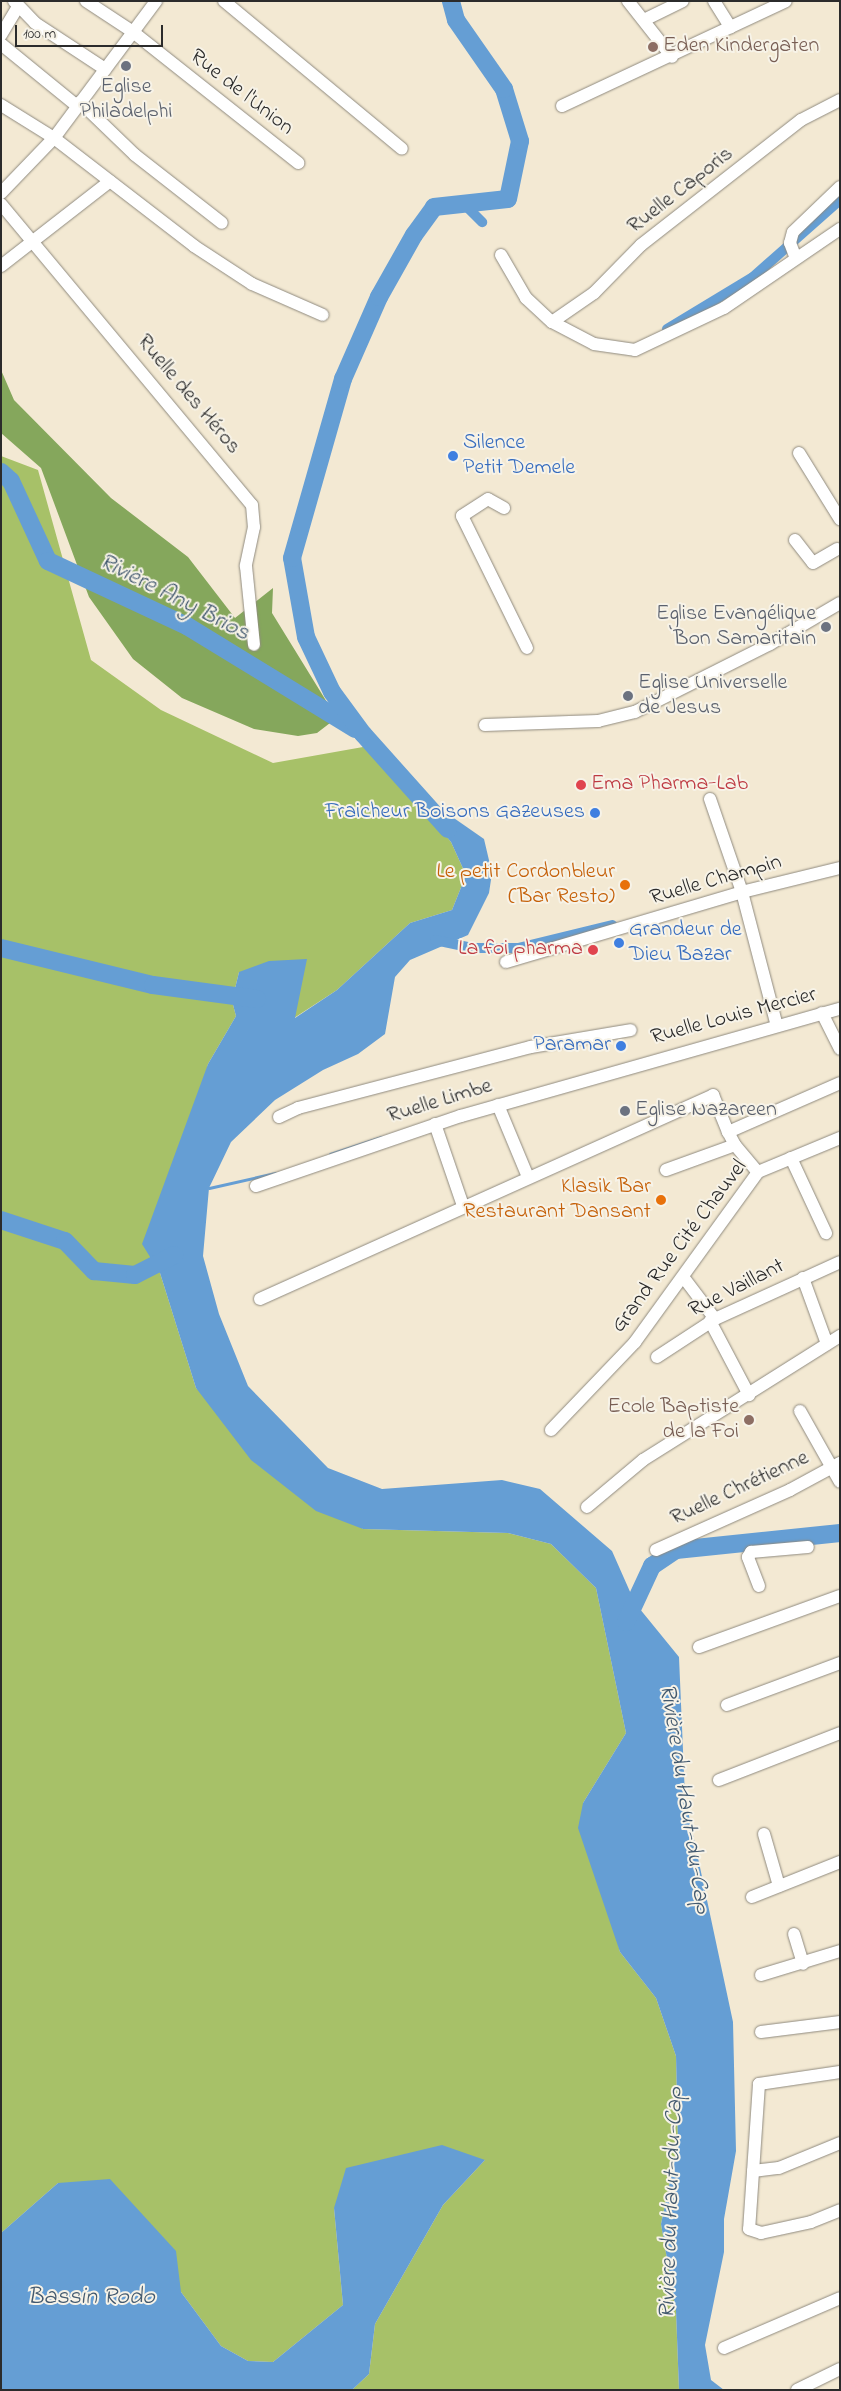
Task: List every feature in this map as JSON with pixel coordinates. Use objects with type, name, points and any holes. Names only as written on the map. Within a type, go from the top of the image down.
[{"type":"street","name":"Rue de l'Union","points":[[86,1],[133,32],[298,163]]},
{"type":"street","points":[[1,193],[54,138],[156,1]]},
{"type":"street","points":[[224,1],[402,149]]},
{"type":"street","points":[[628,1],[672,57]]},
{"type":"street","points":[[644,20],[683,1]]},
{"type":"street","points":[[714,1],[730,27]]},
{"type":"street","points":[[562,106],[672,57],[786,1]]},
{"type":"street","points":[[1,35],[15,5],[105,70]]},
{"type":"street","points":[[1,44],[79,104],[135,155],[222,223]]},
{"type":"street","name":"Ruelle Caporis","points":[[552,322],[594,293],[641,246],[801,120],[840,100]]},
{"type":"street","points":[[1,105],[54,138],[252,284],[323,315]]},
{"type":"street","points":[[1,266],[33,244],[110,181]]},
{"type":"street","points":[[795,256],[790,243],[793,232],[840,187]]},
{"type":"street","name":"Ruelle des Héros","points":[[1,204],[252,505],[254,527],[246,566],[254,645]]},
{"type":"street","points":[[501,255],[526,298],[552,322],[594,344],[634,350],[724,308],[795,256],[840,229]]},
{"type":"street","points":[[799,454],[840,519]]},
{"type":"street","points":[[504,508],[488,499],[462,516],[527,648]]},
{"type":"street","points":[[795,540],[813,563],[837,549]]},
{"type":"street","points":[[485,725],[598,721],[634,712],[770,644],[840,603]]},
{"type":"street","points":[[710,799],[742,892],[777,1026]]},
{"type":"street","name":"Ruelle Champin","points":[[506,962],[604,935],[742,892],[840,868]]},
{"type":"street","name":"Ruelle Louis Mercier","points":[[639,1064],[840,1009]]},
{"type":"street","points":[[822,1013],[840,1049]]},
{"type":"street","points":[[279,1118],[298,1108],[531,1046],[631,1030]]},
{"type":"street","name":"Ruelle Limbe","points":[[256,1186],[435,1124],[639,1064]]},
{"type":"street","points":[[728,1132],[840,1082]]},
{"type":"street","points":[[260,1300],[463,1206],[713,1095],[735,1145],[758,1172]]},
{"type":"street","points":[[498,1105],[528,1177]]},
{"type":"street","points":[[435,1124],[463,1206]]},
{"type":"street","name":"Grand Rue Cité Chauvel","points":[[550,1430],[635,1342],[684,1278],[758,1172],[840,1138]]},
{"type":"street","points":[[666,1170],[735,1145]]},
{"type":"street","points":[[791,1158],[826,1233]]},
{"type":"street","name":"Rue Vaillant","points":[[657,1357],[713,1320],[840,1262]]},
{"type":"street","points":[[684,1278],[713,1320],[749,1395]]},
{"type":"street","points":[[802,1278],[827,1344]]},
{"type":"street","points":[[587,1507],[644,1460],[840,1336]]},
{"type":"street","points":[[800,1412],[836,1465],[840,1482]]},
{"type":"street","name":"Ruelle Chrétienne","points":[[656,1550],[836,1465]]},
{"type":"street","points":[[759,1586],[749,1554],[808,1547]]},
{"type":"street","points":[[699,1647],[840,1596]]},
{"type":"street","points":[[727,1705],[840,1663]]},
{"type":"street","points":[[719,1780],[840,1732]]},
{"type":"street","points":[[764,1834],[779,1886]]},
{"type":"street","points":[[752,1897],[840,1862]]},
{"type":"street","points":[[794,1934],[803,1964]]},
{"type":"street","points":[[761,1975],[803,1964],[840,1951]]},
{"type":"street","points":[[761,2032],[840,2022]]},
{"type":"street","points":[[840,2072],[759,2084],[749,2230],[754,2233],[811,2222],[840,2210]]},
{"type":"street","points":[[753,2171],[780,2168],[840,2143]]},
{"type":"street","points":[[724,2348],[840,2298]]},
{"type":"street","points":[[797,2390],[840,2369]]},
{"type":"green space","points":[[1,370],[14,400],[111,498],[188,557],[235,618],[273,588],[272,613],[333,712],[330,723],[317,733],[298,736],[254,729],[182,698],[133,659],[89,597],[41,468],[1,433]]},
{"type":"green space","points":[[1,456],[38,470],[91,660],[161,710],[273,763],[363,747],[381,756],[451,842],[466,875],[452,910],[410,923],[337,990],[294,1018],[239,972],[232,1001],[236,1016],[208,1064],[160,1273],[196,1388],[363,1529],[508,1533],[551,1544],[596,1588],[626,1733],[583,1803],[620,1952],[656,1998],[676,2056],[678,2143],[661,2224],[676,2311],[679,2390],[352,2390],[369,2374],[375,2324],[443,2205],[485,2160],[334,2208],[343,2305],[273,2362],[248,2361],[221,2346],[181,2292],[58,2183],[1,2233]]},
{"type":"water","points":[[438,807],[484,839],[492,873],[489,893],[468,935],[410,960],[395,977],[385,1034],[358,1054],[323,1070],[275,1100],[231,1142],[209,1188],[203,1256],[219,1314],[248,1386],[328,1468],[382,1489],[502,1480],[540,1489],[612,1551],[635,1603],[679,1657],[685,1797],[733,2022],[736,2151],[724,2219],[724,2252],[705,2345],[711,2380],[724,2390],[679,2390],[676,2311],[661,2224],[678,2143],[676,2056],[656,1998],[620,1952],[578,1828],[583,1803],[626,1733],[596,1588],[551,1544],[508,1533],[363,1529],[316,1511],[251,1460],[196,1388],[160,1273],[142,1244],[208,1064],[236,1016],[232,1001],[239,972],[269,961],[307,959],[295,1018],[337,990],[410,923],[452,910],[466,875],[451,842],[429,816]]},
{"type":"water","name":"Bassin Rodo","points":[[442,2145],[485,2160],[443,2205],[375,2324],[369,2374],[352,2390],[1,2390],[1,2233],[58,2183],[110,2179],[176,2251],[181,2292],[221,2346],[248,2361],[273,2362],[343,2305],[334,2208],[346,2168]]},
{"type":"waterway","name":"Rivière du Haut-du-Cap","points":[[448,829],[363,734],[332,692],[306,637],[292,558],[343,379],[379,297],[414,235],[434,207],[508,199],[520,141],[504,89],[456,20],[451,1]]},
{"type":"waterway","points":[[667,329],[753,277],[840,200]]},
{"type":"waterway","points":[[466,206],[482,222]]},
{"type":"waterway","name":"Rivière Any Brios","points":[[1,472],[11,481],[48,561],[187,626],[355,729]]},
{"type":"waterway","points":[[435,940],[474,948],[518,948],[612,925]]},
{"type":"waterway","points":[[1,948],[153,985],[257,999]]},
{"type":"waterway","points":[[330,1154],[381,1137]]},
{"type":"waterway","points":[[209,1188],[275,1173]]},
{"type":"waterway","points":[[1,1220],[65,1241],[94,1271],[135,1275],[174,1255]]},
{"type":"waterway","points":[[626,1622],[652,1566],[676,1550],[840,1533]]},
{"type":"place","name":"Eden Kindergaten","points":[[653,47]]},
{"type":"place","name":"Eglise Philadelphi","points":[[126,66]]},
{"type":"place","name":"Silence Petit Demele","points":[[453,456]]},
{"type":"place","name":"Eglise Evangélique Bon Samaritain","points":[[826,627]]},
{"type":"place","name":"Eglise Universelle de Jesus","points":[[628,696]]},
{"type":"place","name":"Ema Pharma-Lab","points":[[581,785]]},
{"type":"place","name":"Fraicheur Boisons Gazeuses","points":[[595,813]]},
{"type":"place","name":"Le petit Cordonbleur (Bar Resto)","points":[[625,885]]},
{"type":"place","name":"Grandeur de Dieu Bazar","points":[[619,943]]},
{"type":"place","name":"La foi pharma","points":[[593,950]]},
{"type":"place","name":"Paramar","points":[[621,1046]]},
{"type":"place","name":"Eglise Nazareen","points":[[625,1111]]},
{"type":"place","name":"Klasik Bar Restaurant Dansant","points":[[661,1200]]},
{"type":"place","name":"Ecole Baptiste de la Foi","points":[[749,1420]]}]
